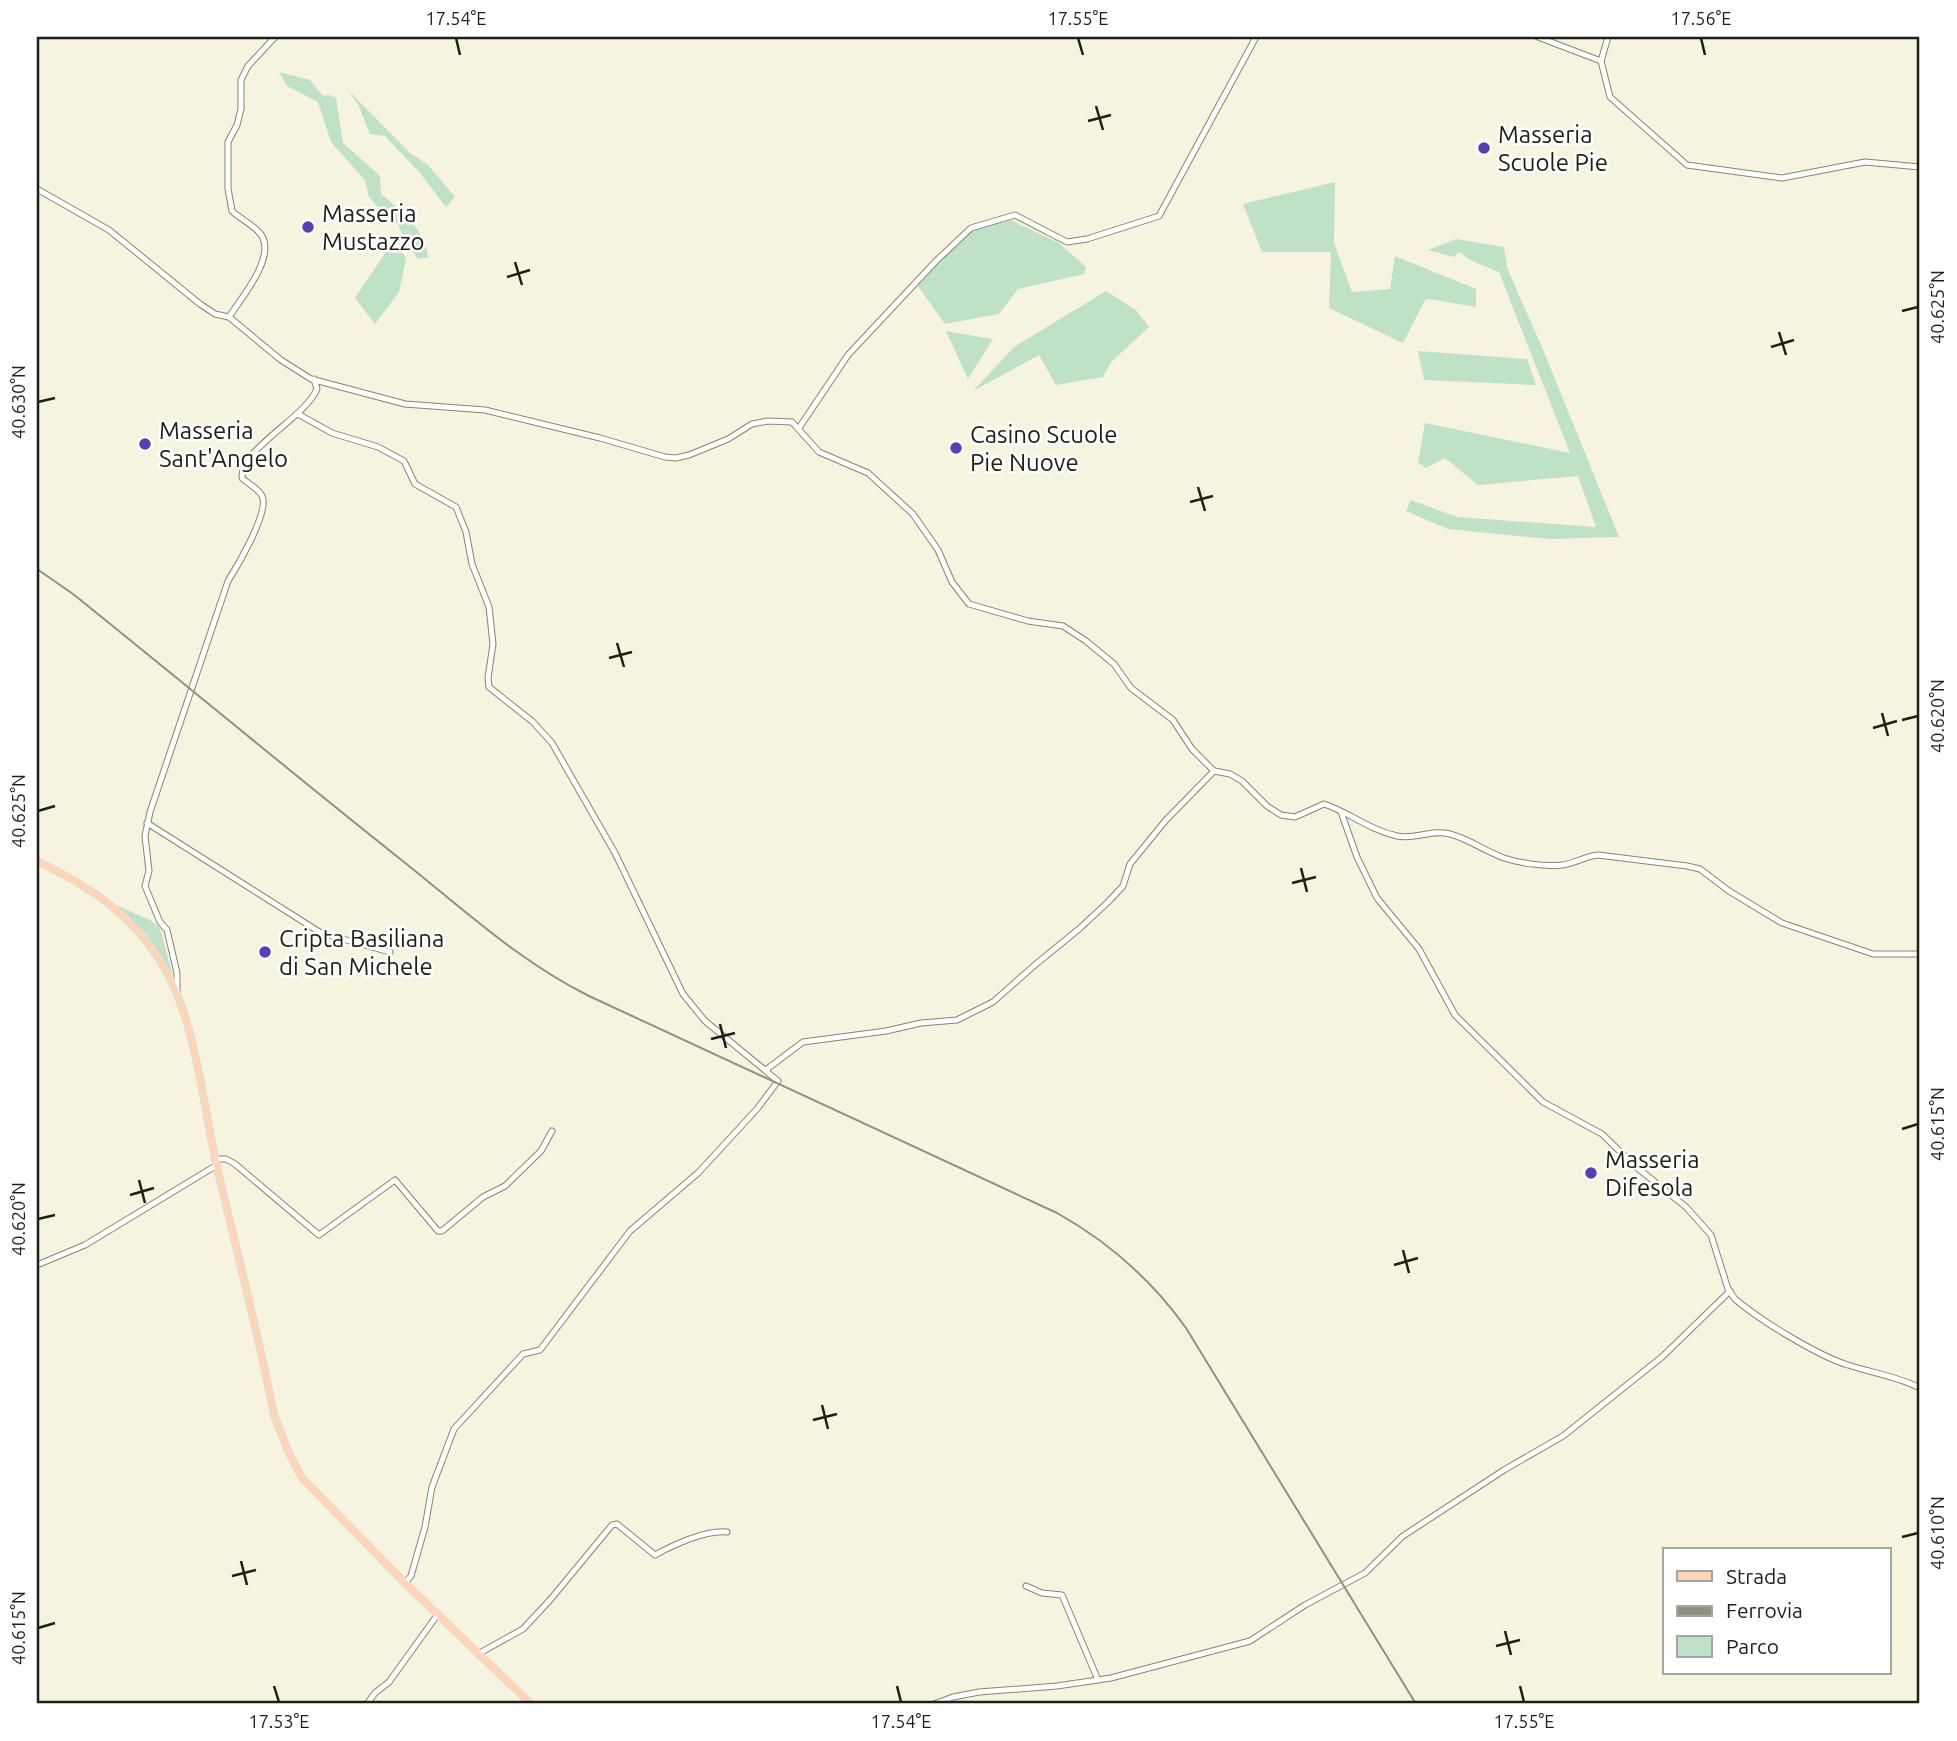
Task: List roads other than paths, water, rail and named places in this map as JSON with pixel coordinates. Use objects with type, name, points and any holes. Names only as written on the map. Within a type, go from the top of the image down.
[{"type":"main road","points":[[37,861],[94,891],[125,917],[158,958],[177,993],[196,1065],[274,1415],[302,1478],[405,1583],[531,1704]]},
{"type":"street","points":[[229,317],[261,268],[264,250],[261,236],[231,208],[228,142],[237,125],[241,109],[241,80],[248,66],[275,37]]},
{"type":"street","points":[[799,428],[848,355],[936,261],[971,228],[1015,215],[1067,242],[1087,239],[1159,216],[1256,37]]},
{"type":"street","points":[[1538,37],[1601,61]]},
{"type":"street","points":[[1608,37],[1601,61],[1610,97],[1687,165],[1782,178],[1865,162],[1920,167]]},
{"type":"street","points":[[37,189],[109,230],[200,304],[215,314],[229,317],[281,360],[314,379],[405,404],[485,410],[676,458],[728,439],[752,424],[768,421],[792,422],[819,452],[868,473],[913,514],[939,550],[952,582],[969,604],[1028,621],[1063,626],[1104,653],[1131,688],[1172,720],[1192,749],[1214,771],[1242,781],[1267,806],[1289,817],[1324,804],[1369,828],[1411,838],[1435,832],[1445,833],[1506,859],[1522,862],[1564,865],[1586,856],[1598,855],[1700,869],[1729,891],[1782,923],[1873,954],[1920,954]]},
{"type":"street","points":[[177,993],[178,980],[167,930],[160,922],[145,886],[148,877],[145,836],[147,823],[228,581],[242,560],[264,505],[261,493],[242,478],[242,471],[252,455],[298,414],[316,392],[314,379]]},
{"type":"street","points":[[298,414],[332,433],[378,447],[404,461],[415,484],[456,507],[466,531],[472,564],[489,607],[493,644],[489,687],[533,722],[552,743],[621,866],[683,994],[705,1021],[778,1081],[757,1109],[698,1173],[630,1231],[540,1350],[523,1354],[456,1426],[432,1488],[425,1527],[411,1576],[405,1583]]},
{"type":"street","points":[[766,1071],[803,1042],[886,1031],[921,1023],[957,1020],[993,1002],[1108,902],[1123,886],[1130,864],[1166,820],[1214,771]]},
{"type":"street","points":[[1341,812],[1353,849],[1377,898],[1419,949],[1455,1015],[1543,1102],[1602,1134],[1635,1166],[1686,1207],[1711,1235],[1730,1291],[1741,1305],[1827,1357],[1905,1380],[1920,1388]]},
{"type":"street","points":[[147,823],[321,933],[390,952]]},
{"type":"street","points":[[37,1265],[85,1244],[216,1162],[226,1159],[319,1235],[395,1180],[438,1231],[442,1231],[483,1197],[506,1186],[541,1151],[552,1131]]},
{"type":"street","points":[[934,1704],[979,1692],[1098,1680],[1244,1643],[1305,1605],[1359,1577],[1403,1536],[1504,1470],[1563,1436],[1662,1357],[1730,1291]]},
{"type":"street","points":[[478,1654],[523,1629],[551,1600],[612,1524],[617,1524],[654,1555],[681,1541],[718,1531],[727,1532]]},
{"type":"street","points":[[1026,1586],[1062,1595],[1098,1680]]},
{"type":"street","points":[[367,1704],[375,1693],[389,1682],[438,1614]]},
{"type":"railway","points":[[37,569],[73,594],[470,916],[539,967],[589,996],[1057,1213],[1111,1249],[1144,1278],[1186,1328],[1416,1704]]},
{"type":"place","name":"Masseria Scuole Pie","points":[[1484,148]]},
{"type":"place","name":"Masseria Mustazzo","points":[[308,227]]},
{"type":"place","name":"Masseria Sant'Angelo","points":[[145,444]]},
{"type":"place","name":"Casino Scuole Pie Nuove","points":[[956,448]]},
{"type":"place","name":"Cripta Basiliana di San Michele","points":[[265,952]]},
{"type":"place","name":"Masseria Difesola","points":[[1591,1173]]}]
